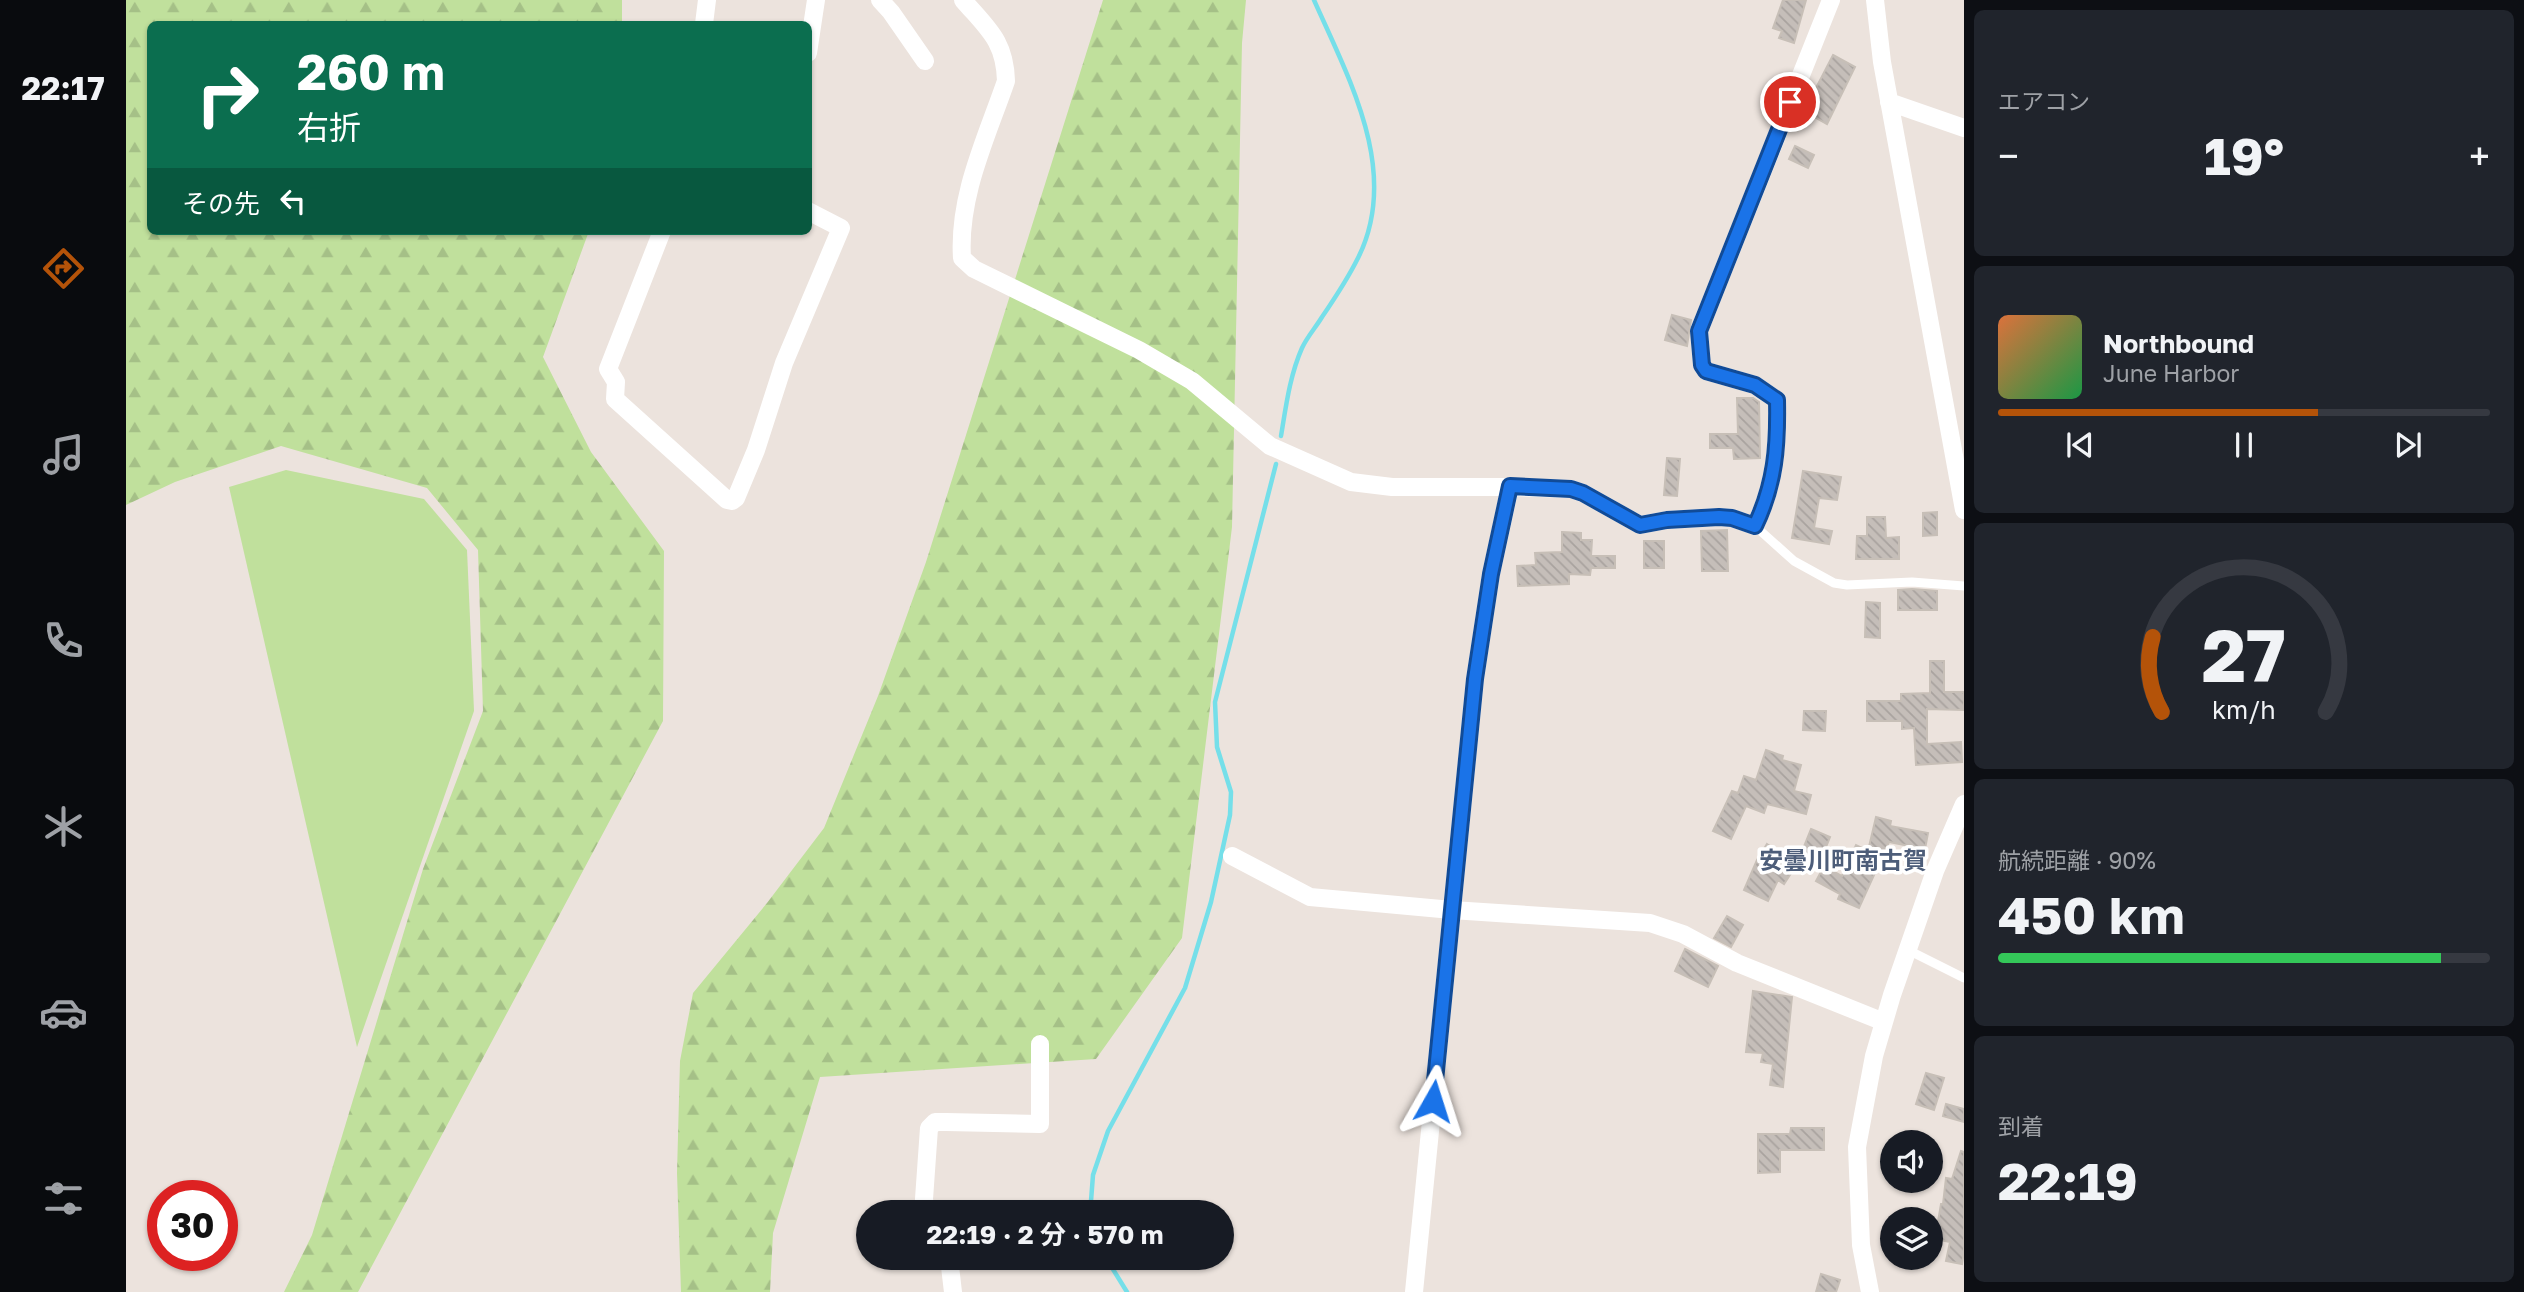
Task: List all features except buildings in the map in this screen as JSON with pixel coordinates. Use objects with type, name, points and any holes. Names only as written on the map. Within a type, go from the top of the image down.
[{"type":"street","points":[[704,21],[707,0]]},
{"type":"street","points":[[812,26],[816,0]]},
{"type":"street","points":[[880,0],[925,61]]},
{"type":"street","points":[[964,0],[999,42],[1006,63],[1006,81],[965,202],[962,258],[974,269],[1139,350],[1192,381],[1270,446],[1351,482],[1392,486],[1571,489],[1640,525],[1667,520],[1719,517],[1732,518],[1755,526],[1772,485],[1778,436],[1777,400],[1755,385],[1706,371],[1702,365],[1699,331],[1831,0]]},
{"type":"street","points":[[1875,0],[1882,62],[1964,510]]},
{"type":"street","points":[[1889,102],[1964,128]]},
{"type":"street","points":[[660,235],[608,369],[616,382],[615,399],[727,500],[732,501],[736,498],[756,450],[784,363],[841,228],[812,213]]},
{"type":"street","points":[[1414,1292],[1475,679],[1491,574],[1510,486]]},
{"type":"street","points":[[1870,1292],[1861,1245],[1857,1147],[1874,1056],[1935,870],[1964,804]]},
{"type":"street","points":[[1232,856],[1310,897],[1452,910],[1650,923],[1683,934],[1737,963],[1884,1022]]},
{"type":"street","points":[[924,1200],[929,1128],[934,1122],[1040,1124],[1040,1044]]},
{"type":"street","points":[[950,1270],[953,1292]]},
{"type":"lane","points":[[1755,526],[1794,561],[1834,583],[1847,585],[1912,582],[1964,586]]},
{"type":"lane","points":[[1908,950],[1964,978]]},
{"type":"green space","points":[[126,0],[622,0],[622,21],[147,21],[147,235],[588,235],[543,357],[591,452],[664,551],[663,721],[358,1292],[284,1292],[312,1235],[423,869],[483,711],[478,550],[427,488],[281,446],[175,482],[126,505]]},
{"type":"green space","points":[[1103,0],[1246,0],[1242,43],[1232,527],[1182,938],[1096,1059],[820,1077],[773,1233],[770,1292],[681,1292],[677,1173],[680,1061],[693,993],[824,828],[878,696],[926,562]]},
{"type":"green space","points":[[286,470],[424,499],[467,550],[474,711],[357,1047],[229,487]]},
{"type":"waterway","points":[[1281,436],[1298,358],[1306,340],[1358,258],[1370,225],[1374,193],[1372,159],[1365,126],[1355,94],[1314,0]]},
{"type":"waterway","points":[[1091,1200],[1093,1175],[1108,1131],[1185,988],[1211,902],[1230,815],[1231,792],[1217,747],[1215,702],[1276,464]]},
{"type":"waterway","points":[[1113,1270],[1127,1292]]},
{"type":"district","name":"安曇川町南古賀","points":[[1843,859]]},
{"type":"route","points":[[1433,1101],[1475,679],[1491,574],[1510,486],[1571,489],[1640,525],[1667,520],[1719,517],[1732,518],[1755,526],[1772,485],[1778,436],[1777,400],[1755,385],[1706,371],[1702,365],[1699,331],[1790,102]]}]
